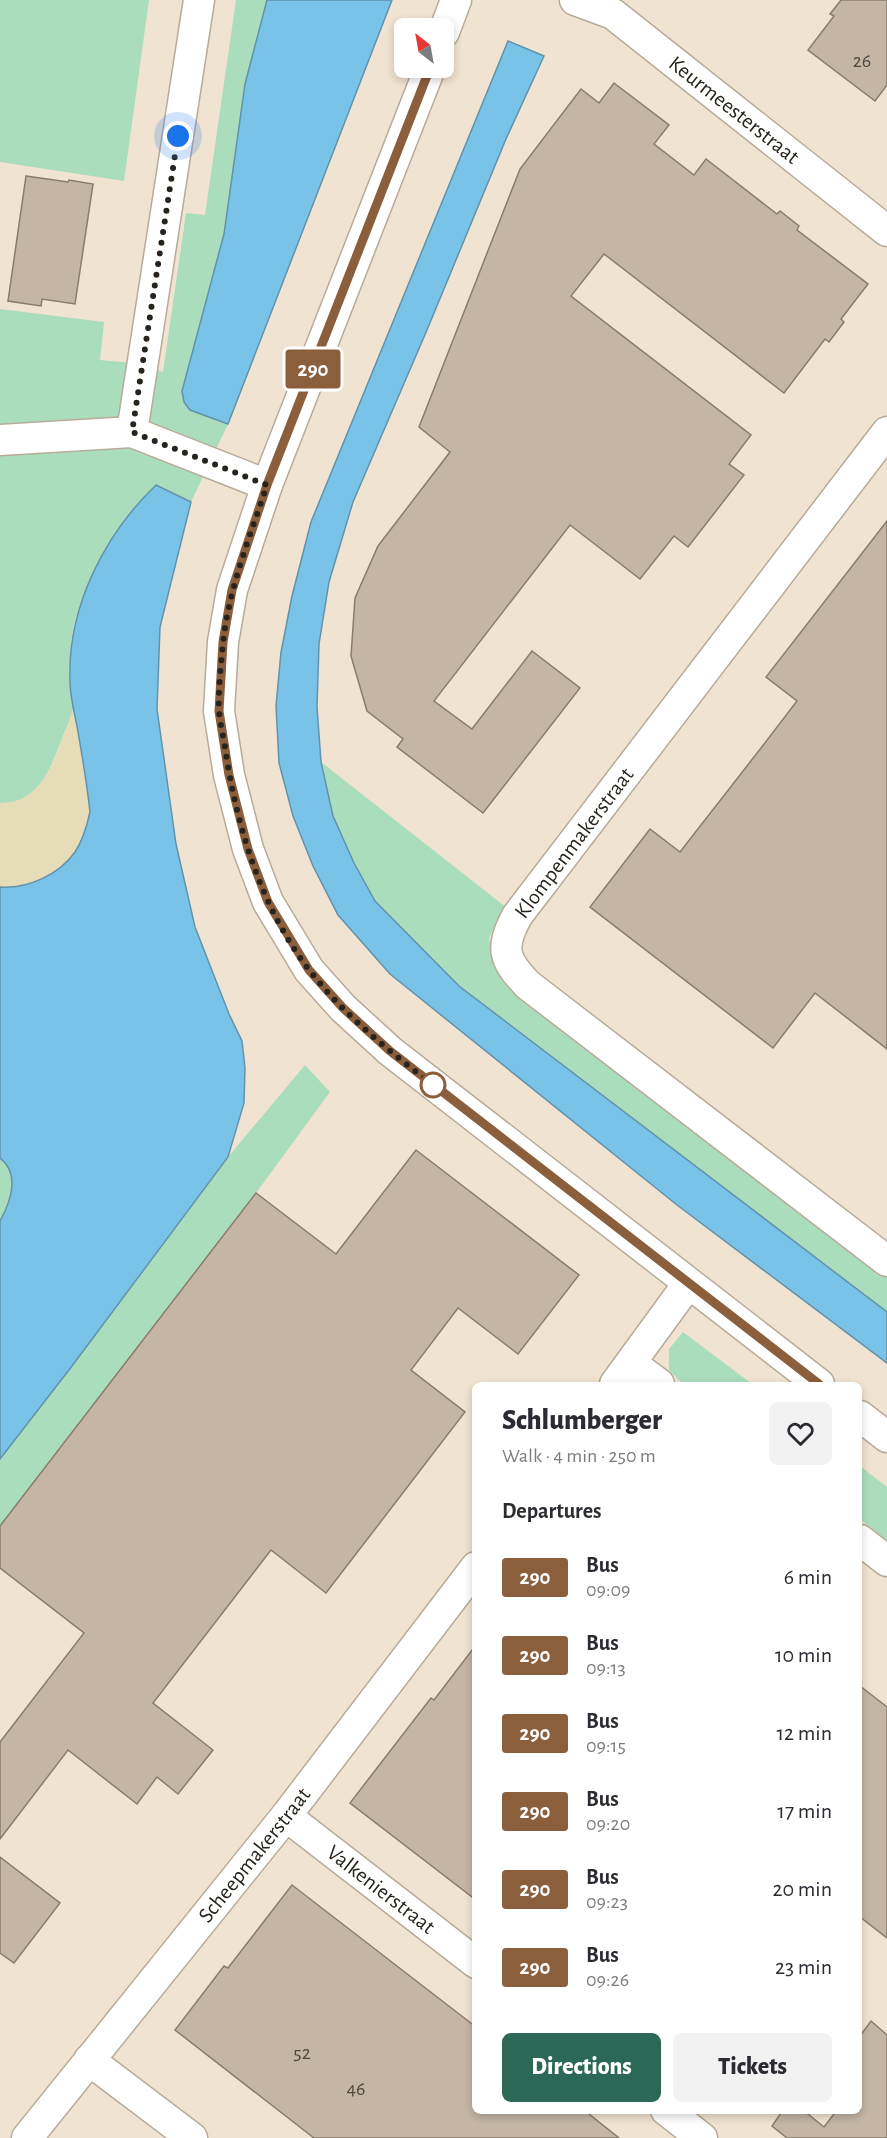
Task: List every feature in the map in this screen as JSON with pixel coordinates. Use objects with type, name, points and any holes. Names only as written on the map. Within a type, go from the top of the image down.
[{"type":"street","points":[[132,432],[199,0]]},
{"type":"street","points":[[449,18],[456,0]]},
{"type":"street","name":"Keurmeesterstraat","points":[[575,0],[612,14],[887,231]]},
{"type":"street","points":[[426,78],[267,485],[232,590],[223,642],[219,711],[229,775],[248,849],[268,902],[309,970],[343,1008],[390,1051],[816,1382]]},
{"type":"street","points":[[0,440],[132,432],[267,485]]},
{"type":"street","name":"Klompenmakerstraat","points":[[887,432],[517,916],[507,935],[506,952],[515,971],[528,985],[887,1261]]},
{"type":"street","points":[[652,1382],[623,1374],[688,1284]]},
{"type":"street","points":[[862,1418],[887,1437]]},
{"type":"street","points":[[862,1542],[887,1561]]},
{"type":"street","name":"Scheepmakerstraat","points":[[27,2138],[286,1816],[472,1572]]},
{"type":"street","name":"Valkenierstraat","points":[[286,1816],[472,1960]]},
{"type":"street","points":[[89,2060],[192,2138]]},
{"type":"street","points":[[671,2114],[702,2138]]},
{"type":"green space","points":[[0,0],[149,0],[124,181],[0,162]]},
{"type":"green space","points":[[236,0],[267,0],[245,84],[224,234],[190,410],[228,424],[191,502],[156,485],[118,529],[90,580],[74,625],[70,665],[73,706],[58,750],[48,772],[33,791],[13,802],[0,803],[0,309],[104,322],[100,360],[133,363],[163,372],[186,213],[205,215]]},
{"type":"green space","points":[[321,762],[507,908],[489,938],[493,957],[887,1276],[887,1312],[459,986],[375,901],[354,863],[333,816]]},
{"type":"green space","points":[[305,1065],[330,1092],[256,1193],[0,1527],[0,1459],[228,1157]]},
{"type":"green space","points":[[0,1159],[10,1172],[12,1180],[7,1205],[0,1221]]},
{"type":"green space","points":[[683,1332],[749,1382],[681,1382],[669,1370],[669,1349]]},
{"type":"green space","points":[[862,1468],[887,1487],[887,1540],[862,1521]]},
{"type":"sand","points":[[74,708],[90,812],[85,833],[75,853],[46,877],[18,887],[0,887],[0,803],[16,801],[30,794],[41,783],[57,754]]},
{"type":"water","points":[[267,0],[392,0],[228,424],[190,410],[184,402],[182,391],[224,234],[245,84]]},
{"type":"water","points":[[508,41],[544,56],[506,139],[353,502],[329,582],[319,644],[317,707],[321,762],[333,816],[354,863],[375,901],[459,986],[887,1312],[887,1363],[677,1205],[390,974],[338,915],[313,866],[293,816],[279,763],[276,706],[281,652],[292,596],[311,522]]},
{"type":"water","points":[[156,485],[191,502],[160,627],[157,709],[176,844],[195,927],[242,1041],[245,1068],[244,1103],[228,1157],[0,1459],[0,1221],[10,1197],[12,1180],[10,1172],[0,1158],[0,887],[21,886],[51,874],[75,852],[86,828],[90,812],[70,687],[75,626],[82,599],[106,549],[138,504]]},
{"type":"building","points":[[841,0],[887,0],[887,85],[875,101],[808,50],[834,16],[830,14]]},
{"type":"building","points":[[614,83],[669,125],[654,144],[694,175],[706,159],[777,214],[780,211],[799,226],[797,230],[868,284],[841,319],[844,322],[829,342],[825,339],[784,393],[604,254],[571,296],[751,435],[729,464],[744,475],[688,547],[674,536],[640,579],[570,525],[434,701],[472,729],[532,651],[580,688],[483,813],[397,747],[403,739],[367,711],[351,656],[355,598],[378,546],[450,452],[419,427],[520,169],[581,89],[599,103]]},
{"type":"building","points":[[26,176],[93,184],[75,304],[42,299],[41,306],[8,301]]},
{"type":"building","points":[[887,521],[887,1049],[815,993],[773,1048],[590,907],[650,829],[680,852],[761,748],[797,701],[766,677]]},
{"type":"building","points":[[416,1150],[579,1275],[518,1354],[458,1308],[411,1370],[465,1412],[326,1593],[271,1550],[153,1703],[213,1750],[178,1794],[157,1777],[137,1804],[68,1750],[0,1839],[0,1742],[84,1633],[0,1568],[0,1526],[256,1193],[336,1254]]},
{"type":"building","points":[[472,1650],[472,1897],[350,1803],[431,1698],[434,1700]]},
{"type":"building","points":[[862,1688],[887,1707],[887,1938],[862,1919]]},
{"type":"building","points":[[0,1857],[60,1903],[14,1963],[0,1953]]},
{"type":"building","points":[[292,1885],[472,2024],[472,2114],[589,2114],[619,2138],[314,2138],[175,2030],[224,1966],[228,1968]]},
{"type":"building","points":[[871,2021],[887,2035],[887,2138],[787,2138],[772,2126],[780,2114],[808,2114],[824,2127],[834,2114],[862,2114],[862,2033]]},
{"type":"bus line","name":"290","points":[[426,78],[267,485],[232,590],[223,642],[219,711],[229,775],[248,849],[268,902],[289,939],[309,970],[343,1008],[390,1051],[816,1382]]},
{"type":"route","points":[[178,136],[132,432],[267,485],[232,590],[223,642],[219,711],[229,775],[248,849],[268,902],[309,970],[343,1008],[390,1051],[433,1085]]}]
